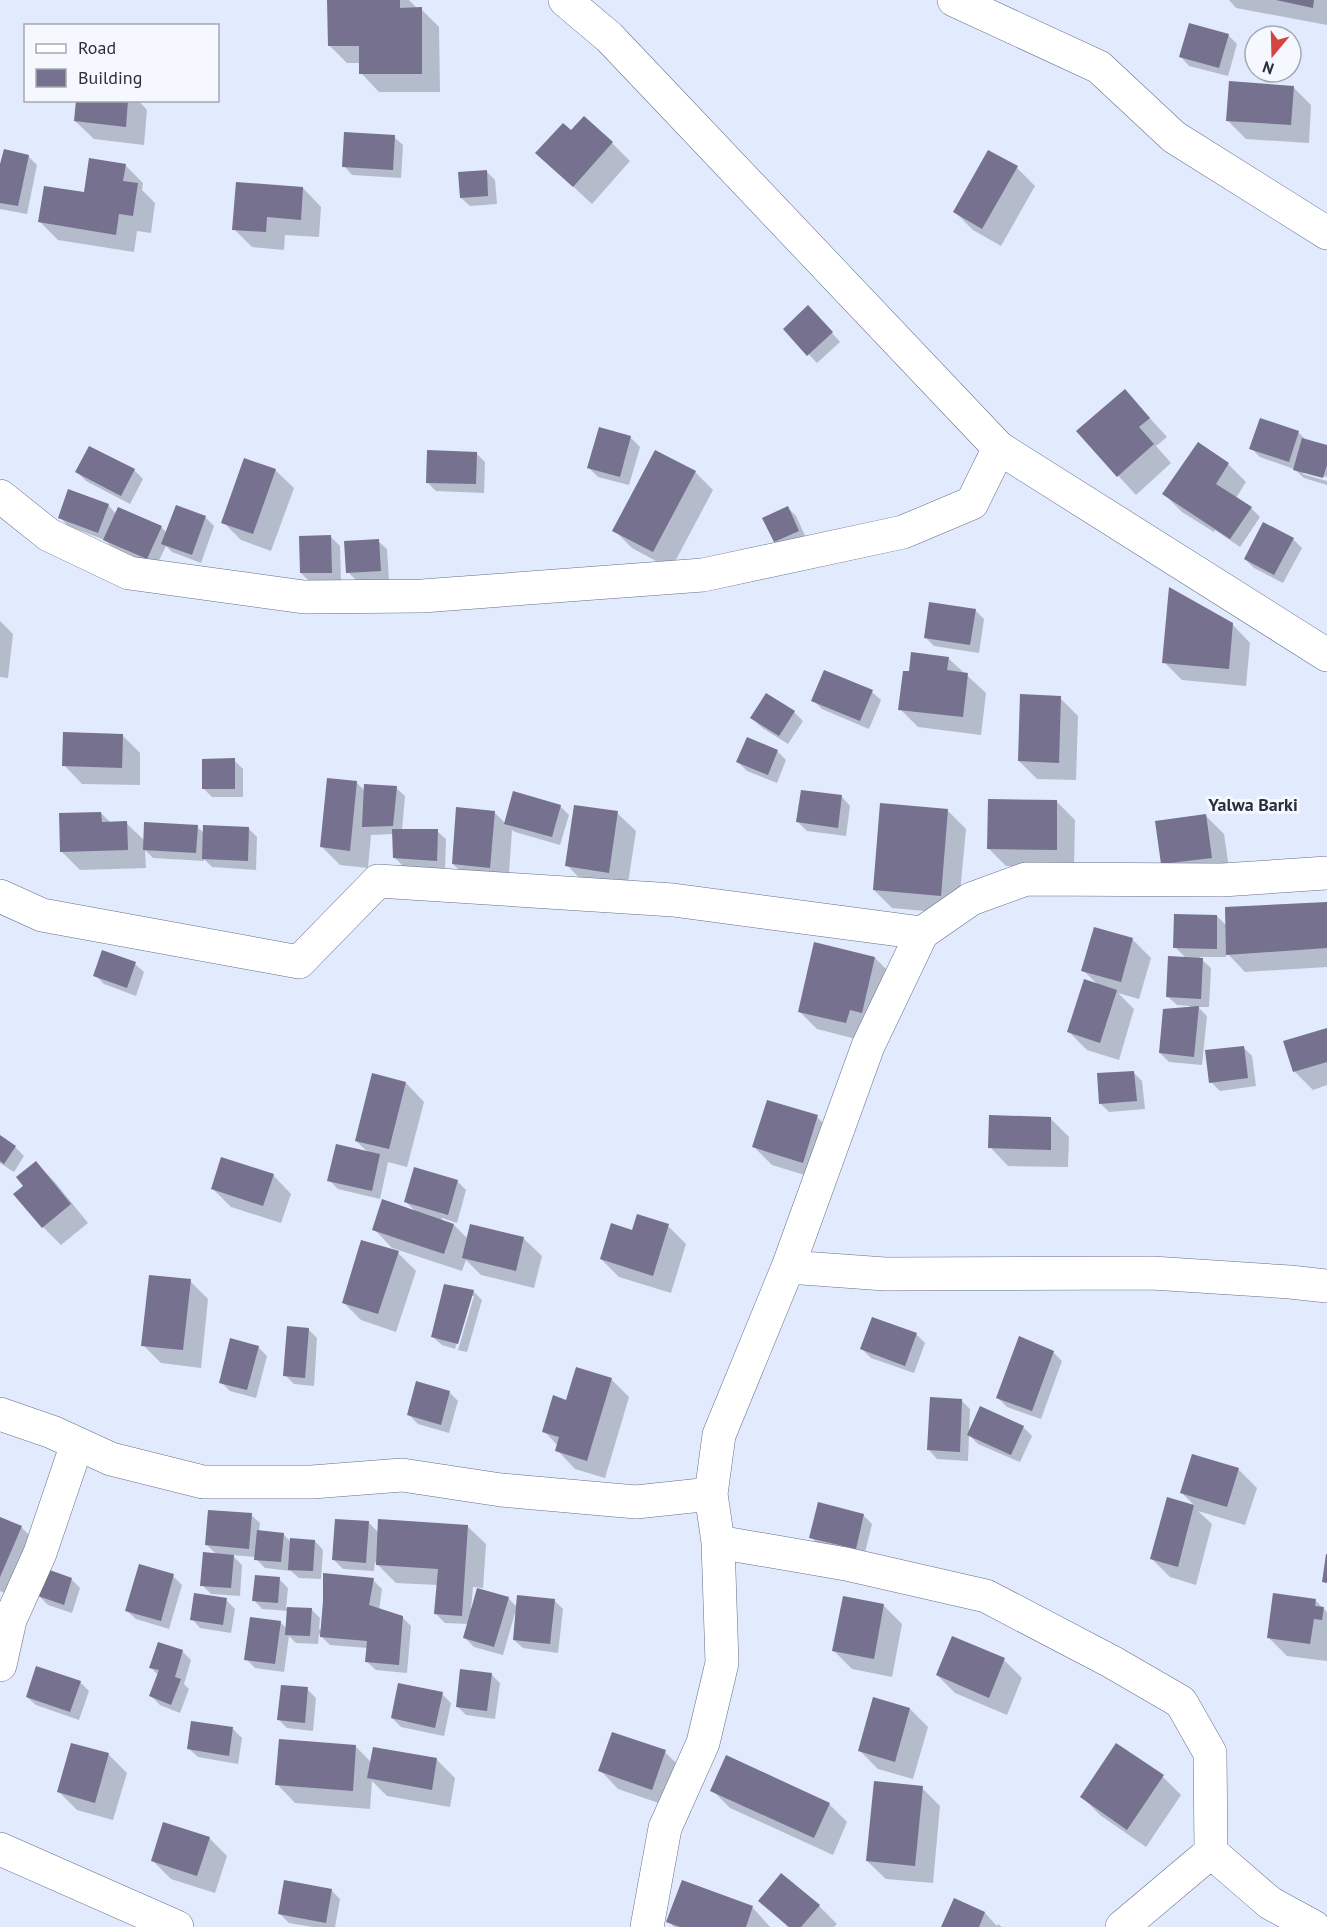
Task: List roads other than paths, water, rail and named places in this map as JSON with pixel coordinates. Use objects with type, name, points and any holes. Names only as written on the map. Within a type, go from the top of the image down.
[{"type":"street","points":[[565,0],[609,37],[999,448],[1327,655]]},
{"type":"street","points":[[954,0],[1098,67],[1174,137],[1327,233]]},
{"type":"street","points":[[0,496],[49,535],[129,573],[304,597],[422,596],[703,575],[903,532],[972,503],[999,448]]},
{"type":"street","points":[[647,1927],[666,1828],[703,1743],[722,1663],[718,1542],[711,1494],[719,1435],[788,1267],[868,1046],[922,933],[971,899],[1026,879],[1222,880],[1327,873]]},
{"type":"street","points":[[0,896],[42,915],[299,962],[378,881],[673,900],[922,933]]},
{"type":"street","points":[[788,1267],[885,1274],[1152,1273],[1327,1286]]},
{"type":"street","points":[[0,1414],[52,1432],[111,1459],[203,1482],[312,1482],[402,1475],[501,1490],[636,1502],[711,1494]]},
{"type":"street","points":[[0,1665],[10,1620],[40,1553],[77,1444]]},
{"type":"street","points":[[718,1542],[846,1564],[986,1596],[1112,1662],[1181,1702],[1210,1753],[1211,1852],[1270,1903],[1314,1927]]},
{"type":"street","points":[[0,1850],[177,1927]]},
{"type":"street","points":[[1122,1927],[1211,1852]]},
{"type":"district","name":"Yalwa Barki","points":[[1253,805]]}]
